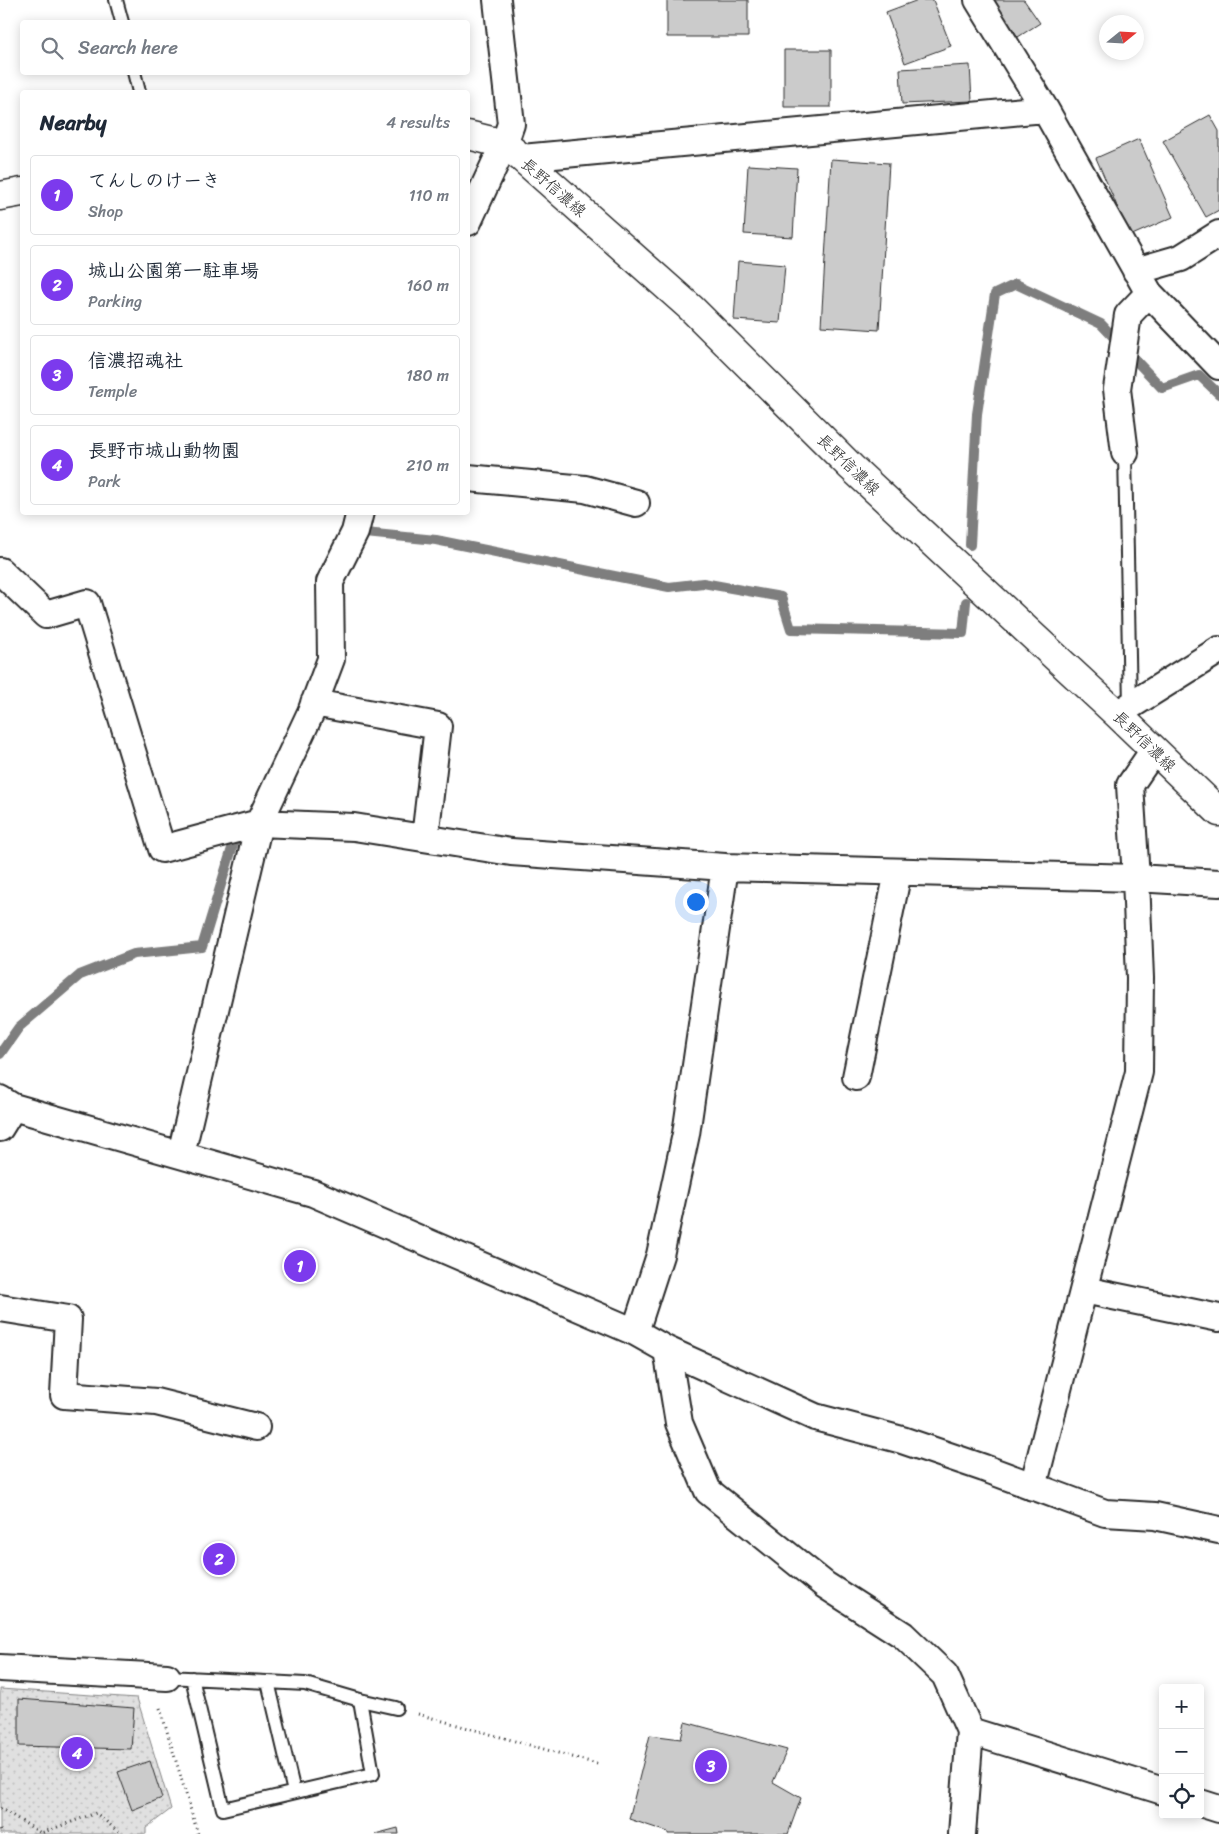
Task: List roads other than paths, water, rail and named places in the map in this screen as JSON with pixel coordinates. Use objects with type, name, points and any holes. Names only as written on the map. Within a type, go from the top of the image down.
[{"type":"main road","name":"長野信濃線","points":[[470,136],[513,151],[690,308],[851,467],[1123,710],[1154,750],[1219,812]]},
{"type":"main road","points":[[0,196],[20,192]]},
{"type":"street","points":[[470,219],[513,151],[497,0]]},
{"type":"street","points":[[978,0],[1045,109],[1149,293],[1219,366]]},
{"type":"street","points":[[513,151],[1045,109]]},
{"type":"street","points":[[1136,271],[1181,258],[1219,234]]},
{"type":"street","points":[[1125,453],[1117,389],[1128,315],[1149,293]]},
{"type":"street","points":[[470,478],[585,489],[636,503]]},
{"type":"street","points":[[181,1154],[259,823],[332,659],[330,582],[355,532],[359,515]]},
{"type":"street","points":[[0,571],[46,615],[87,603],[162,849],[259,823],[354,827],[511,852],[725,867],[1219,882]]},
{"type":"street","points":[[1123,710],[1219,650]]},
{"type":"street","points":[[314,703],[438,726],[425,838]]},
{"type":"street","points":[[1033,1487],[1139,1072],[1140,978],[1130,785],[1154,750]]},
{"type":"street","points":[[635,1332],[660,1255],[686,1134],[725,867]]},
{"type":"street","points":[[856,1077],[898,872]]},
{"type":"street","points":[[4,1111],[181,1154],[313,1193],[635,1332],[667,1350],[815,1417],[902,1440],[1105,1512],[1155,1516],[1219,1530]]},
{"type":"street","points":[[1084,1290],[1219,1318]]},
{"type":"street","points":[[0,1308],[68,1319],[64,1395],[156,1402],[256,1427]]},
{"type":"street","points":[[667,1350],[679,1423],[708,1491],[825,1585],[904,1635],[945,1675],[970,1731],[962,1834]]},
{"type":"street","points":[[0,1668],[170,1677]]},
{"type":"street","points":[[970,1731],[1159,1790]]},
{"type":"street","points":[[1204,1804],[1219,1809]]},
{"type":"lane","points":[[116,0],[121,20]]},
{"type":"lane","points":[[135,75],[138,90]]},
{"type":"lane","points":[[1123,710],[1125,453]]},
{"type":"lane","points":[[360,1700],[373,1774],[223,1809],[170,1677],[306,1684],[360,1700],[396,1708]]},
{"type":"lane","points":[[268,1682],[294,1792]]},
{"type":"waterway","points":[[970,545],[977,414],[995,294],[1016,284],[1101,324],[1162,388],[1199,375],[1219,394]]},
{"type":"waterway","points":[[355,532],[436,540],[669,587],[703,583],[781,597],[791,629],[963,633],[966,602]]},
{"type":"waterway","points":[[0,1054],[19,1027],[80,975],[134,954],[202,947],[233,845]]},
{"type":"place","name":"てんしのけーき","points":[[300,1266]]},
{"type":"place","name":"城山公園第一駐車場","points":[[219,1559]]},
{"type":"place","name":"長野市城山動物園","points":[[77,1753]]},
{"type":"place","name":"信濃招魂社","points":[[711,1766]]}]
